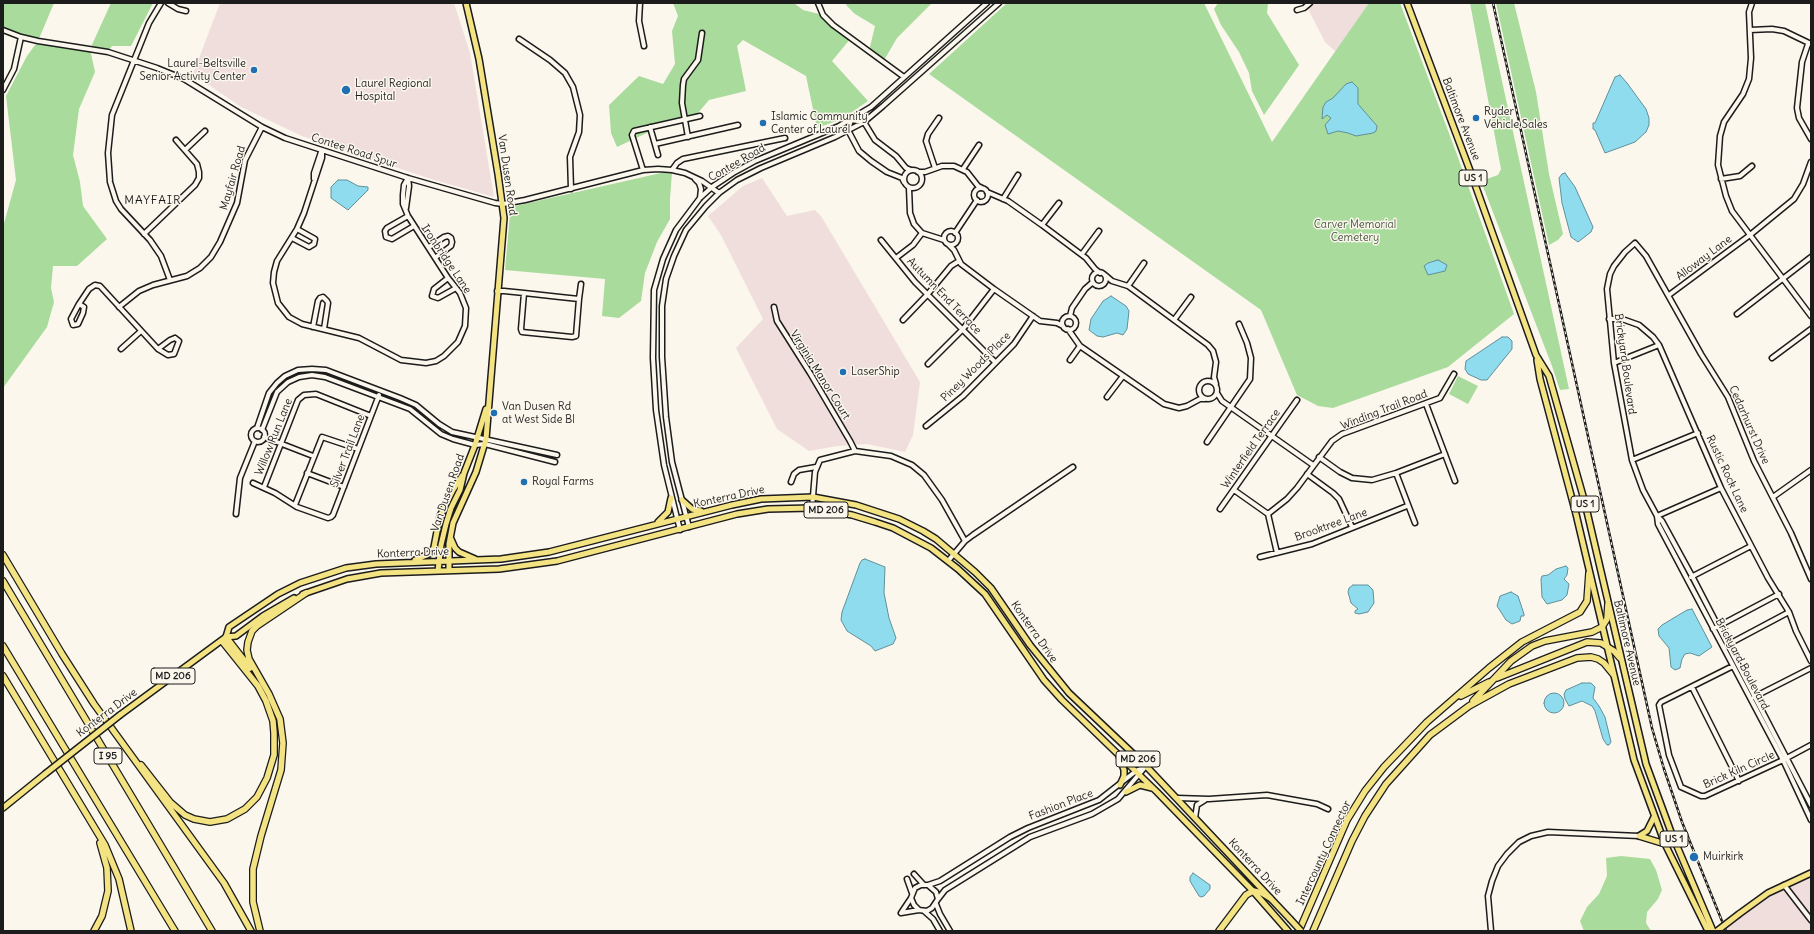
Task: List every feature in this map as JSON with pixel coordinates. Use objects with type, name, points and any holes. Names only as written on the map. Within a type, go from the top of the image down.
[{"type":"highway","points":[[3,556],[94,704],[224,883],[251,931]]},
{"type":"highway","points":[[1454,700],[1489,668],[1522,642],[1580,612],[1587,601],[1589,573]]},
{"type":"highway","name":"I 95","points":[[3,581],[212,931]]},
{"type":"highway","points":[[260,931],[253,902],[254,869],[261,836],[281,770],[283,750],[280,719],[269,694],[249,659],[247,650],[249,636],[257,626],[306,593]]},
{"type":"highway","points":[[1469,706],[1511,661],[1532,646],[1545,641],[1592,632],[1602,627],[1607,619],[1608,604]]},
{"type":"highway","points":[[94,704],[177,809],[185,815],[202,821],[218,821],[234,817],[251,805],[267,778],[274,755],[274,733],[270,710],[262,693],[224,639]]},
{"type":"highway","points":[[224,639],[261,680]]},
{"type":"highway","points":[[1454,700],[1494,679],[1583,643],[1595,642],[1614,651],[1620,658]]},
{"type":"highway","points":[[4,647],[175,931]]},
{"type":"highway","points":[[1469,706],[1509,684],[1577,658],[1591,657],[1598,659],[1604,663],[1613,674]]},
{"type":"highway","points":[[3,675],[95,828],[113,863],[131,931]]},
{"type":"highway","name":"Intercounty Connector","points":[[1300,931],[1348,820],[1365,791],[1402,748],[1427,722],[1454,700]]},
{"type":"highway","name":"Intercounty Connector","points":[[1313,931],[1352,841],[1365,816],[1386,784],[1430,735],[1469,706]]},
{"type":"highway","points":[[94,931],[105,908],[108,884],[106,859],[95,828]]},
{"type":"highway","points":[[1219,931],[1246,895],[1253,891],[1262,893],[1270,898]]},
{"type":"main road","name":"Van Dusen Road","points":[[449,570],[451,532],[456,514],[476,472],[485,441],[504,218],[479,58],[466,3]]},
{"type":"main road","name":"Baltimore Avenue","points":[[1407,3],[1472,176],[1536,355],[1548,376],[1572,455],[1646,764],[1671,832],[1713,931]]},
{"type":"main road","name":"Baltimore Avenue","points":[[1536,355],[1540,379],[1576,514],[1630,746],[1664,844],[1708,931]]},
{"type":"main road","name":"Van Dusen Road","points":[[438,571],[446,524],[451,508],[460,490],[464,473],[475,445],[489,400]]},
{"type":"main road","points":[[409,562],[423,558],[432,552],[440,516],[453,490],[464,473]]},
{"type":"main road","name":"Konterra Drive","points":[[224,639],[229,627],[252,610],[278,594],[300,583],[346,568],[409,562],[501,559],[549,552],[686,516],[761,499],[813,497],[856,504],[892,516],[929,535],[955,554],[991,588],[1030,645],[1069,693],[1146,766],[1300,931]]},
{"type":"main road","points":[[655,525],[668,512],[671,498]]},
{"type":"main road","points":[[682,500],[692,509],[704,512]]},
{"type":"main road","name":"Konterra Drive","points":[[3,808],[120,715],[224,639],[236,636],[280,606],[306,593],[334,583],[381,573],[522,567],[558,561],[745,513],[768,509],[812,508],[852,515],[893,528],[931,548],[948,561],[985,594],[1044,680],[1062,700],[1138,772],[1253,891],[1286,929]]},
{"type":"main road","points":[[451,532],[451,540],[459,552],[479,560]]},
{"type":"main road","points":[[1118,754],[1124,770],[1124,776],[1120,785]]},
{"type":"main road","points":[[1126,792],[1140,785],[1148,786],[1157,792]]},
{"type":"main road","points":[[1639,836],[1647,831],[1654,817]]},
{"type":"main road","points":[[1639,836],[1664,844]]},
{"type":"main road","points":[[1717,931],[1768,893],[1811,873]]},
{"type":"street","points":[[161,3],[149,23],[112,115],[108,153],[110,182],[116,201],[161,256],[170,280]]},
{"type":"street","points":[[168,3],[178,9],[186,11]]},
{"type":"street","points":[[640,3],[639,21],[644,46]]},
{"type":"street","points":[[818,3],[823,15],[833,25],[904,77]]},
{"type":"street","name":"Contee Road","points":[[680,530],[676,519],[664,465],[656,410],[653,365],[653,304],[657,276],[668,245],[686,214],[712,187],[755,161],[851,120],[871,107],[986,3]]},
{"type":"street","name":"Contee Road","points":[[689,527],[672,462],[662,377],[662,306],[666,279],[680,242],[695,218],[718,193],[761,168],[864,122],[999,3]]},
{"type":"street","points":[[1297,10],[1304,8],[1310,3]]},
{"type":"street","points":[[1752,3],[1749,12],[1751,58],[1749,79],[1743,94],[1724,122],[1720,136],[1718,165],[1726,196],[1732,211],[1811,316]]},
{"type":"street","points":[[1750,30],[1772,28],[1784,31],[1810,44],[1802,62],[1798,108],[1799,118],[1811,139]]},
{"type":"street","name":"Contee Road Spur","points":[[3,30],[22,37],[54,44],[108,52],[134,61],[184,79],[262,127],[285,138],[408,178],[503,204],[643,170],[672,170],[693,176],[712,187],[718,193]]},
{"type":"street","points":[[688,137],[682,103],[683,85],[684,79],[698,60],[702,33]]},
{"type":"street","points":[[3,90],[14,69],[22,37]]},
{"type":"street","points":[[518,39],[532,46],[563,71],[574,87],[580,116],[579,132],[570,157],[571,188]]},
{"type":"street","points":[[643,170],[632,135],[634,131],[700,116]]},
{"type":"street","points":[[936,168],[926,140],[928,134],[939,118]]},
{"type":"street","points":[[911,188],[902,178],[887,172],[866,157],[854,144],[848,130],[851,120],[864,122],[875,140],[896,156],[906,168],[918,172],[930,171]]},
{"type":"street","points":[[655,144],[738,125]]},
{"type":"street","name":"Mayfair Road","points":[[119,307],[131,296],[148,286],[187,276],[200,268],[211,258],[220,242],[237,203],[245,160],[262,127]]},
{"type":"street","points":[[650,127],[658,155]]},
{"type":"street","points":[[185,150],[205,131]]},
{"type":"street","name":"Contee Road","points":[[672,170],[677,163],[683,159],[785,138]]},
{"type":"street","points":[[144,234],[198,181],[198,168],[176,140]]},
{"type":"street","points":[[963,169],[980,145]]},
{"type":"street","name":"Ironbridge Lane","points":[[322,150],[322,158],[304,213],[297,229],[277,262],[274,272],[273,283],[280,305],[289,316],[302,324],[359,338],[402,360],[418,364],[436,361],[452,351],[465,326],[466,308],[460,293],[448,278],[436,257],[408,216],[406,208],[403,204],[404,185],[408,178]]},
{"type":"street","name":"Alloway Lane","points":[[1669,295],[1750,235],[1794,199],[1803,184],[1811,162]]},
{"type":"street","points":[[911,188],[918,186],[922,179],[930,171],[936,168],[949,165],[963,169],[982,188],[995,197],[1003,199],[1082,254],[1095,270],[1112,281],[1128,286],[1211,348],[1216,362],[1214,377],[1217,393],[1222,400],[1313,465]]},
{"type":"street","points":[[1721,179],[1740,176],[1752,166]]},
{"type":"street","points":[[904,182],[904,176],[912,170]]},
{"type":"street","points":[[918,172],[922,179]]},
{"type":"street","points":[[1003,199],[1018,175]]},
{"type":"street","points":[[693,176],[699,183],[700,198]]},
{"type":"street","points":[[976,183],[975,196],[977,200]]},
{"type":"street","points":[[911,188],[910,218],[922,232],[944,240],[954,250],[959,261],[994,289],[1033,316],[1040,320],[1057,323],[1068,329],[1074,335],[1080,346],[1161,403],[1169,407],[1184,407],[1198,400],[1204,399],[1213,398],[1222,400]]},
{"type":"street","points":[[976,191],[982,188]]},
{"type":"street","points":[[986,199],[988,192]]},
{"type":"street","points":[[977,200],[983,202],[986,199],[995,197]]},
{"type":"street","points":[[955,233],[977,200]]},
{"type":"street","points":[[1042,225],[1059,203]]},
{"type":"street","points":[[408,216],[388,228],[385,231],[386,237],[392,238],[414,226]]},
{"type":"street","points":[[292,238],[306,246],[312,246],[314,244],[315,239],[297,229]]},
{"type":"street","points":[[938,238],[951,231],[955,233],[958,238],[954,250]]},
{"type":"street","points":[[1082,254],[1098,231]]},
{"type":"street","points":[[896,258],[913,245],[922,232]]},
{"type":"street","points":[[944,240],[945,234]]},
{"type":"street","points":[[429,247],[444,236],[451,238],[451,246],[436,257]]},
{"type":"street","name":"Autumn End Terrace","points":[[881,240],[927,295],[995,362]]},
{"type":"street","name":"Cedarhurst Drive","points":[[1635,243],[1646,256],[1701,354],[1728,397],[1754,461],[1773,497],[1811,579]]},
{"type":"street","name":"Brickyard Boulevard","points":[[1635,243],[1618,261],[1610,274],[1607,289],[1614,363],[1632,460],[1658,524],[1686,579],[1751,700],[1811,805]]},
{"type":"street","points":[[949,245],[955,244]]},
{"type":"street","points":[[1737,314],[1811,257]]},
{"type":"street","points":[[903,320],[927,295],[951,266],[959,261]]},
{"type":"street","points":[[1128,286],[1144,263]]},
{"type":"street","points":[[1057,323],[1070,316],[1072,308],[1085,289],[1093,282],[1095,270]]},
{"type":"street","points":[[1094,276],[1100,273]]},
{"type":"street","points":[[1104,284],[1106,279],[1105,276]]},
{"type":"street","points":[[448,278],[434,289],[432,296],[438,298],[456,288]]},
{"type":"street","points":[[1093,282],[1098,286],[1112,281]]},
{"type":"street","points":[[524,293],[521,329],[525,333],[574,337],[577,334],[581,284]]},
{"type":"street","points":[[79,304],[84,307],[83,313],[78,324],[73,325],[71,319],[84,294],[95,285],[100,286],[158,349],[168,355],[174,354],[179,341],[172,339],[158,349]]},
{"type":"street","points":[[928,364],[963,329],[994,289]]},
{"type":"street","points":[[497,291],[580,299]]},
{"type":"street","points":[[1174,320],[1191,297]]},
{"type":"street","points":[[312,327],[318,301],[320,298],[323,298],[328,301],[324,329]]},
{"type":"street","name":"Virginia Manor Court","points":[[774,307],[777,321],[810,373],[855,451]]},
{"type":"street","name":"Piney Woods Place","points":[[926,426],[963,396],[1014,344],[1033,316]]},
{"type":"street","points":[[1070,316],[1075,321],[1074,335]]},
{"type":"street","name":"Rustic Rock Lane","points":[[1609,319],[1622,319],[1639,325],[1653,336],[1659,345],[1721,488],[1768,578],[1789,612],[1796,631],[1811,660]]},
{"type":"street","points":[[1063,321],[1063,326]]},
{"type":"street","points":[[1207,442],[1248,384],[1251,371],[1249,351],[1239,324]]},
{"type":"street","points":[[1068,329],[1074,327]]},
{"type":"street","points":[[1772,358],[1811,329]]},
{"type":"street","points":[[121,349],[140,331]]},
{"type":"street","points":[[1614,363],[1659,345]]},
{"type":"street","points":[[1070,360],[1080,346]]},
{"type":"street","points":[[255,441],[251,434],[253,430],[257,428],[269,393],[277,383],[286,376],[298,370],[312,369],[326,370],[416,405],[439,424],[452,432],[477,438],[534,458],[555,462]]},
{"type":"street","points":[[264,437],[262,430],[277,392],[288,382],[299,377],[312,374],[325,377],[410,409],[448,437],[475,445],[485,441],[557,455]]},
{"type":"street","name":"Winding Trail Road","points":[[1268,514],[1287,499],[1332,441],[1342,434],[1440,398],[1454,374]]},
{"type":"street","points":[[1107,397],[1123,376]]},
{"type":"street","points":[[1198,400],[1200,386],[1205,381],[1209,381],[1214,377]]},
{"type":"street","points":[[1209,381],[1216,384]]},
{"type":"street","name":"Silver Trail Lane","points":[[295,505],[328,518],[333,515],[381,391]]},
{"type":"street","points":[[1213,398],[1217,393]]},
{"type":"street","name":"Willow Run Lane","points":[[264,487],[298,400],[304,395],[316,394],[371,416]]},
{"type":"street","points":[[1199,394],[1204,399]]},
{"type":"street","name":"Winterfield Terrace","points":[[1220,509],[1297,400]]},
{"type":"street","points":[[1426,404],[1455,481]]},
{"type":"street","points":[[257,428],[262,430]]},
{"type":"street","points":[[1632,460],[1698,433]]},
{"type":"street","points":[[255,441],[260,441],[264,437]]},
{"type":"street","points":[[264,437],[313,456]]},
{"type":"street","points":[[253,483],[264,487],[295,505],[313,456],[322,437],[358,449]]},
{"type":"street","points":[[236,514],[240,478],[255,441]]},
{"type":"street","points":[[534,458],[536,450]]},
{"type":"street","points":[[812,508],[816,467],[820,460],[855,451],[896,457],[918,469],[936,490],[964,541]]},
{"type":"street","points":[[1319,457],[1340,472],[1361,480],[1372,480],[1396,473],[1445,454]]},
{"type":"street","points":[[791,482],[794,474],[799,470],[816,467]]},
{"type":"street","points":[[948,561],[964,541],[1073,468]]},
{"type":"street","points":[[1773,497],[1811,470]]},
{"type":"street","points":[[307,473],[344,487]]},
{"type":"street","points":[[1396,473],[1415,522]]},
{"type":"street","points":[[1307,474],[1333,493],[1338,499],[1352,527]]},
{"type":"street","points":[[1656,516],[1721,488]]},
{"type":"street","points":[[1234,490],[1268,514],[1276,553]]},
{"type":"street","name":"Brooktree Lane","points":[[1260,557],[1312,544],[1408,506]]},
{"type":"street","name":"Brickyard Boulevard","points":[[1656,516],[1662,521],[1755,696],[1785,759],[1811,820]]},
{"type":"street","points":[[1686,579],[1751,546]]},
{"type":"street","points":[[1713,629],[1779,594]]},
{"type":"street","points":[[1722,646],[1789,612]]},
{"type":"street","name":"Brick Kiln Circle","points":[[1733,666],[1661,702],[1659,705],[1669,755],[1679,784],[1684,789],[1703,796],[1785,759],[1811,745]]},
{"type":"street","points":[[1751,700],[1755,696],[1811,668]]},
{"type":"street","points":[[1692,687],[1739,780]]},
{"type":"street","name":"Fashion Place","points":[[926,885],[940,881],[1010,837],[1028,828],[1099,800],[1146,766]]},
{"type":"street","name":"Fashion Place","points":[[937,901],[945,890],[1030,837],[1092,814],[1118,799],[1126,792],[1138,772]]},
{"type":"street","points":[[1177,798],[1209,799],[1267,795],[1317,804],[1328,809]]},
{"type":"street","points":[[1195,818],[1197,805],[1209,799]]},
{"type":"street","points":[[1491,931],[1488,896],[1492,880],[1498,866],[1519,842],[1531,836],[1548,832],[1639,836]]},
{"type":"street","points":[[914,874],[936,892],[940,914],[950,931]]},
{"type":"street","points":[[907,879],[914,905],[933,919],[940,931]]},
{"type":"street","points":[[926,885],[918,886],[901,913],[930,910],[937,901]]},
{"type":"street","points":[[1784,885],[1811,920]]},
{"type":"shaded area","name":"Laurel Regional Hospital","points":[[220,3],[454,3],[470,53],[494,197],[431,179],[302,136],[241,107],[193,74]]},
{"type":"shaded area","points":[[1305,3],[1369,3],[1336,52],[1325,42]]},
{"type":"shaded area","points":[[762,178],[787,216],[815,210],[821,216],[920,382],[913,435],[905,452],[867,444],[837,446],[809,451],[777,429],[736,348],[763,319],[721,235],[708,216],[743,186]]},
{"type":"shaded area","points":[[1811,873],[1811,931],[1717,931],[1757,901]]},
{"type":"green space","points":[[3,3],[54,3],[38,41],[8,32],[3,27]]},
{"type":"green space","points":[[111,3],[153,3],[131,46],[112,46],[108,52],[90,49]]},
{"type":"green space","points":[[673,3],[794,3],[803,10],[823,15],[851,38],[832,61],[868,101],[842,119],[817,128],[806,76],[743,40],[737,46],[746,91],[709,100],[692,120],[653,130],[617,147],[611,133],[609,105],[639,76],[663,84],[675,64],[672,31],[678,16]]},
{"type":"green space","points":[[847,3],[932,3],[897,38],[883,62],[869,51],[875,26],[855,14],[846,5]]},
{"type":"green space","name":"Carver Memorial Cemetery","points":[[1007,3],[1204,3],[1272,142],[1369,3],[1400,3],[1456,152],[1514,314],[1448,367],[1333,408],[1318,406],[1297,395],[1261,310],[929,74]]},
{"type":"green space","points":[[1218,3],[1268,3],[1267,13],[1299,65],[1264,115],[1252,91],[1249,73],[1239,52],[1221,25],[1214,9]]},
{"type":"green space","points":[[1470,3],[1485,3],[1569,389],[1560,390],[1481,181],[1498,175],[1501,169]]},
{"type":"green space","points":[[1496,3],[1514,3],[1536,92],[1549,174],[1563,234],[1558,240],[1549,245]]},
{"type":"green space","points":[[38,41],[90,49],[95,72],[79,109],[73,155],[80,182],[83,206],[107,239],[77,266],[53,266],[51,288],[54,302],[47,327],[3,388],[3,227],[16,180],[6,96],[27,56]]},
{"type":"green space","points":[[661,173],[672,173],[670,219],[657,242],[645,273],[641,301],[619,318],[602,316],[605,279],[505,270],[510,214],[515,206]]},
{"type":"green space","points":[[1458,376],[1478,386],[1468,404],[1449,394]]},
{"type":"green space","points":[[1621,856],[1650,859],[1656,870],[1662,890],[1658,899],[1647,912],[1646,923],[1651,931],[1584,931],[1580,921],[1587,907],[1599,894],[1607,876],[1606,858]]},
{"type":"water","points":[[1620,75],[1646,109],[1649,118],[1649,125],[1646,132],[1635,142],[1605,153],[1595,130],[1593,129],[1593,123],[1595,123],[1615,77]]},
{"type":"water","points":[[1352,82],[1358,88],[1358,104],[1377,126],[1376,131],[1373,133],[1356,136],[1338,131],[1328,134],[1325,125],[1331,118],[1327,115],[1322,119],[1323,107],[1326,102],[1333,98],[1346,84]]},
{"type":"water","points":[[1565,173],[1575,187],[1593,227],[1591,232],[1578,242],[1571,237],[1562,203],[1559,178]]},
{"type":"water","points":[[338,180],[347,180],[358,186],[368,187],[368,190],[348,210],[331,198],[331,187]]},
{"type":"water","points":[[1438,260],[1447,265],[1445,271],[1428,275],[1424,266]]},
{"type":"water","points":[[1111,296],[1126,306],[1129,311],[1127,329],[1123,335],[1117,333],[1103,337],[1097,336],[1089,330],[1091,319],[1103,301]]},
{"type":"water","points":[[1502,337],[1508,337],[1512,341],[1512,349],[1487,380],[1481,380],[1468,374],[1465,369],[1466,361]]},
{"type":"water","points":[[865,559],[885,567],[884,593],[889,618],[896,638],[893,644],[875,651],[871,646],[847,631],[841,620],[842,612],[860,563]]},
{"type":"water","points":[[1566,566],[1568,568],[1567,575],[1564,579],[1569,584],[1567,595],[1562,600],[1547,604],[1542,597],[1542,576],[1548,575],[1556,569]]},
{"type":"water","points":[[1353,585],[1368,585],[1373,590],[1374,603],[1368,612],[1359,614],[1355,613],[1358,609],[1351,603],[1348,592],[1349,588]]},
{"type":"water","points":[[1511,592],[1518,596],[1524,614],[1524,616],[1521,616],[1520,621],[1512,624],[1506,620],[1497,606],[1500,596]]},
{"type":"water","points":[[1692,609],[1712,647],[1699,656],[1690,653],[1685,654],[1680,668],[1675,670],[1671,667],[1669,648],[1659,636],[1658,629],[1687,610]]},
{"type":"water","points":[[1582,683],[1591,683],[1595,687],[1593,698],[1605,717],[1611,742],[1609,745],[1607,745],[1603,739],[1595,711],[1592,706],[1582,701],[1569,706],[1565,699],[1564,694],[1566,690]]},
{"type":"water","points":[[1550,693],[1558,693],[1564,699],[1564,707],[1558,713],[1550,713],[1544,707],[1544,699]]},
{"type":"water","points":[[1193,873],[1210,885],[1210,889],[1204,896],[1199,896],[1190,881],[1190,877]]},
{"type":"railway","points":[[1493,3],[1652,728],[1682,822],[1726,931]]},
{"type":"place","name":"Laurel-Beltsville Senior Activity Center","points":[[254,70]]},
{"type":"place","name":"Laurel Regional Hospital","points":[[346,90]]},
{"type":"place","name":"Ryder Vehicle Sales","points":[[1476,118]]},
{"type":"place","name":"Islamic Community Center of Laurel","points":[[763,123]]},
{"type":"place","name":"LaserShip","points":[[843,372]]},
{"type":"place","name":"Van Dusen Rd at West Side Bl","points":[[494,413]]},
{"type":"place","name":"Royal Farms","points":[[524,482]]},
{"type":"place","name":"Muirkirk","points":[[1694,857]]},
{"type":"district","name":"MAYFAIR","points":[[153,201]]}]
